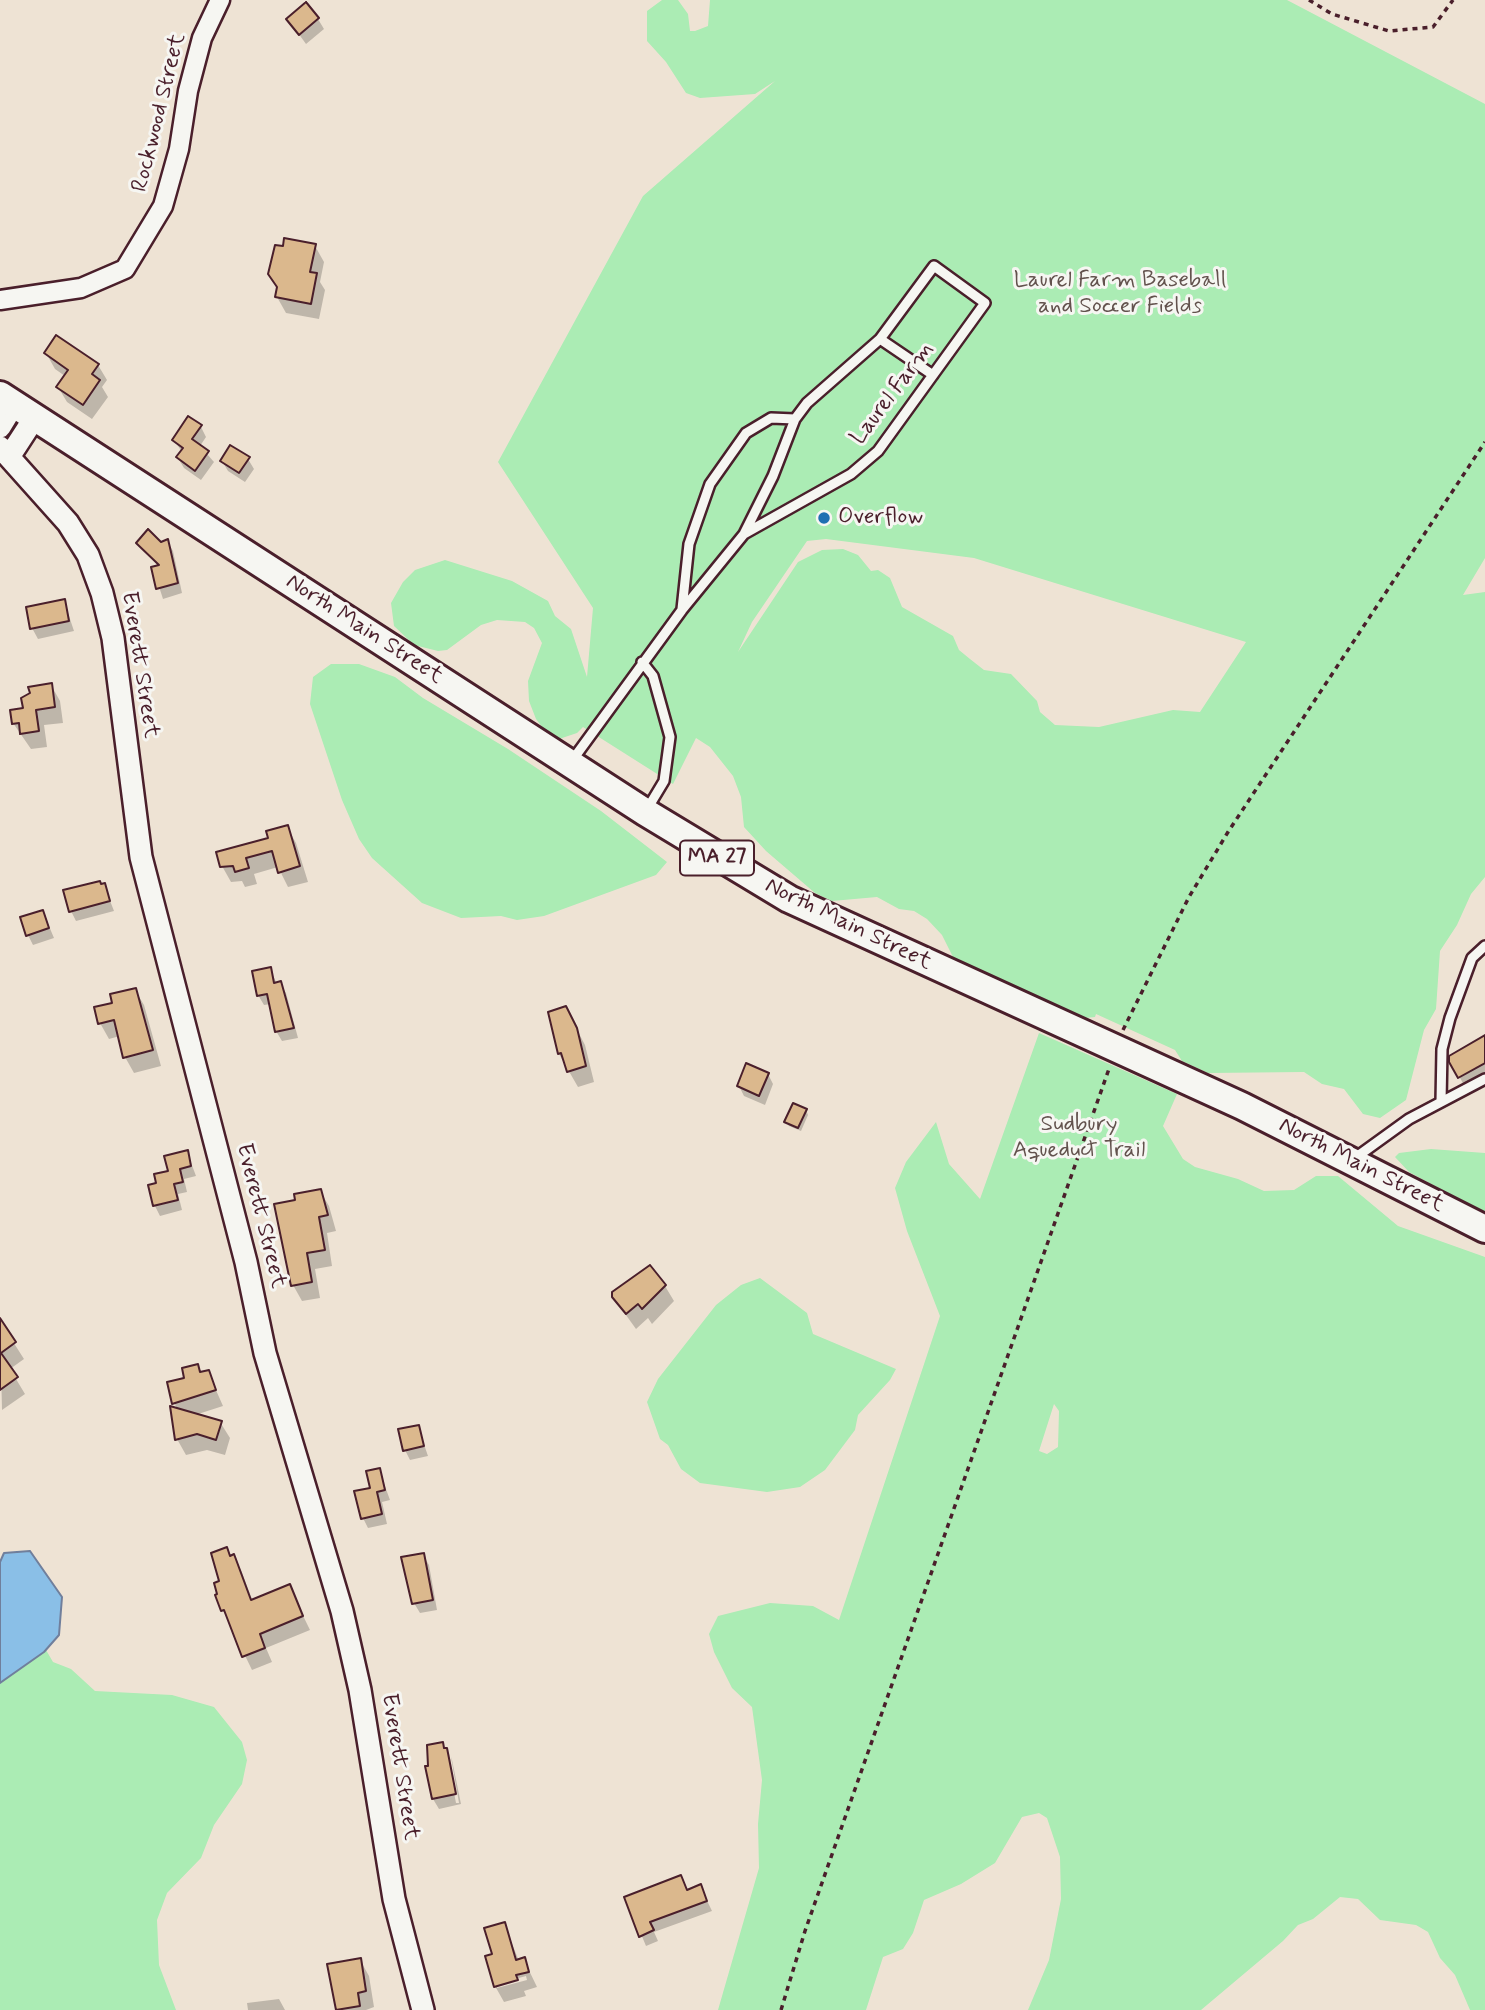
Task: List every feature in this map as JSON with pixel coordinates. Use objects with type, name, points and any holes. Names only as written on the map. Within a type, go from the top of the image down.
[{"type":"main road","name":"North Main Street","points":[[17,405],[645,812],[789,899],[1352,1160],[1485,1229]]},
{"type":"street","name":"Rockwood Street","points":[[0,300],[81,288],[125,269],[163,206],[179,149],[188,91],[202,38],[220,0]]},
{"type":"street","points":[[0,427],[17,405]]},
{"type":"street","name":"Everett Street","points":[[17,405],[5,452],[50,501],[78,539],[96,575],[105,603],[113,638],[134,819],[144,869],[246,1262],[265,1353],[342,1611],[360,1690],[392,1886],[423,2010]]},
{"type":"lane","name":"Laurel Farm","points":[[570,763],[642,662],[744,534],[773,476],[795,419],[820,390],[880,338],[934,266],[985,303],[893,432],[866,462],[744,534]]},
{"type":"lane","points":[[880,338],[933,375]]},
{"type":"lane","points":[[682,610],[689,544],[710,484],[746,433],[771,418],[795,419]]},
{"type":"lane","points":[[642,662],[656,683],[670,737],[664,781],[645,812]]},
{"type":"lane","points":[[1441,1102],[1443,1049],[1450,1018],[1472,958],[1485,946]]},
{"type":"lane","points":[[1352,1160],[1409,1119],[1485,1079]]},
{"type":"path","points":[[1309,0],[1332,14],[1389,31],[1433,27],[1452,0]]},
{"type":"path","points":[[781,2010],[814,1905],[1116,1049],[1155,962],[1222,843],[1485,442]]},
{"type":"green space","name":"Laurel Farm Baseball and Soccer Fields","points":[[662,0],[678,0],[688,14],[690,31],[695,31],[708,26],[710,0],[1287,0],[1485,104],[1485,558],[1463,595],[1485,592],[1485,877],[1471,894],[1457,925],[1440,951],[1436,1009],[1424,1030],[1406,1100],[1380,1118],[1363,1114],[1344,1089],[1322,1084],[1304,1072],[1208,1073],[1182,1061],[1175,1050],[1096,1014],[1095,1017],[1085,1018],[956,963],[942,935],[927,919],[914,911],[899,909],[877,897],[832,901],[815,893],[766,851],[744,827],[741,797],[733,776],[710,747],[696,738],[673,784],[583,727],[577,733],[559,739],[549,736],[536,719],[529,701],[528,681],[542,643],[534,628],[525,622],[497,620],[481,625],[447,650],[438,651],[414,645],[394,626],[391,603],[403,582],[415,570],[445,560],[512,581],[548,601],[555,616],[571,629],[587,677],[593,608],[498,462],[643,196],[775,81],[755,94],[700,98],[686,93],[666,62],[647,41],[647,11]],"holes":[[[826,539],[974,558],[1246,642],[1200,712],[1173,710],[1099,727],[1055,725],[1040,712],[1037,701],[1011,674],[984,670],[959,650],[953,636],[902,607],[890,578],[878,570],[871,571],[858,555],[843,549],[822,550],[798,562],[738,652],[752,622],[807,541]]]},
{"type":"green space","points":[[331,664],[359,664],[395,677],[423,698],[508,749],[601,811],[667,862],[656,875],[544,916],[517,920],[501,916],[461,918],[422,903],[372,858],[359,839],[342,800],[310,704],[313,677]]},
{"type":"green space","name":"Sudbury Aqueduct Trail","points":[[1039,1033],[1177,1094],[1163,1126],[1183,1159],[1195,1167],[1238,1179],[1264,1191],[1294,1190],[1316,1176],[1338,1176],[1398,1226],[1485,1257],[1485,2010],[1470,2010],[1455,1975],[1440,1958],[1428,1932],[1416,1925],[1380,1920],[1358,1899],[1340,1897],[1313,1919],[1298,1925],[1283,1941],[1201,2010],[1028,2010],[1049,1960],[1061,1899],[1060,1857],[1047,1818],[1039,1813],[1022,1817],[995,1863],[961,1884],[924,1900],[913,1933],[903,1949],[883,1957],[866,2010],[718,2010],[759,1868],[758,1824],[762,1780],[752,1707],[732,1688],[714,1652],[709,1634],[718,1616],[770,1603],[813,1606],[839,1620],[940,1316],[907,1231],[895,1188],[906,1162],[936,1122],[949,1164],[980,1199]],"holes":[[[1054,1404],[1059,1411],[1058,1447],[1047,1454],[1039,1451]]]},
{"type":"green space","points":[[1431,1149],[1485,1153],[1485,1213],[1409,1172],[1395,1157],[1399,1153]]},
{"type":"green space","points":[[760,1278],[807,1313],[813,1334],[896,1369],[890,1380],[858,1415],[855,1430],[825,1470],[800,1487],[767,1492],[700,1483],[681,1469],[668,1445],[660,1439],[647,1402],[658,1379],[716,1305],[741,1285]]},
{"type":"green space","points":[[46,1650],[53,1662],[71,1669],[95,1691],[172,1695],[214,1707],[242,1742],[247,1760],[242,1784],[214,1825],[201,1858],[167,1893],[157,1920],[159,1965],[176,2010],[0,2010],[0,1683]]},
{"type":"water","points":[[30,1551],[62,1597],[59,1635],[44,1652],[0,1683],[0,1562],[4,1553]]},
{"type":"building","points":[[306,2],[319,18],[299,35],[286,19]]},
{"type":"building","points":[[284,238],[316,244],[310,272],[317,273],[311,304],[275,297],[277,287],[268,274],[275,245],[283,246]]},
{"type":"building","points":[[56,335],[99,364],[92,374],[100,380],[83,405],[56,387],[68,370],[44,353]]},
{"type":"building","points":[[188,416],[202,425],[192,439],[209,451],[195,471],[176,457],[183,448],[172,440]]},
{"type":"building","points":[[230,445],[250,457],[239,473],[220,461]]},
{"type":"building","points":[[148,529],[161,542],[168,539],[178,583],[156,589],[151,567],[159,565],[136,543]]},
{"type":"building","points":[[65,599],[69,621],[30,629],[26,607]]},
{"type":"building","points":[[52,683],[55,707],[36,710],[39,731],[20,734],[19,723],[12,724],[10,710],[23,708],[21,698],[30,693],[28,687]]},
{"type":"building","points":[[288,825],[300,866],[278,873],[272,851],[246,858],[249,868],[235,872],[233,866],[220,867],[216,852],[268,838],[266,831]]},
{"type":"building","points":[[100,881],[101,884],[105,883],[110,901],[69,912],[63,890]]},
{"type":"building","points":[[43,910],[49,928],[26,936],[20,917]]},
{"type":"building","points":[[271,967],[274,983],[281,981],[294,1028],[275,1032],[267,994],[257,996],[252,971]]},
{"type":"building","points":[[136,988],[153,1050],[123,1058],[114,1020],[98,1024],[94,1007],[112,1003],[110,994]]},
{"type":"building","points":[[566,1006],[577,1028],[586,1066],[567,1072],[561,1053],[558,1054],[548,1012]]},
{"type":"building","points":[[1485,1035],[1485,1063],[1458,1078],[1449,1062],[1449,1056]]},
{"type":"building","points":[[746,1063],[769,1073],[759,1096],[737,1086]]},
{"type":"building","points":[[793,1103],[807,1109],[798,1128],[784,1122]]},
{"type":"building","points":[[188,1150],[191,1166],[180,1169],[183,1182],[174,1184],[178,1200],[153,1206],[148,1185],[156,1183],[154,1174],[168,1171],[164,1156]]},
{"type":"building","points":[[321,1189],[328,1215],[319,1217],[325,1250],[307,1253],[312,1282],[291,1286],[274,1204],[295,1200],[294,1194]]},
{"type":"building","points":[[650,1265],[666,1285],[642,1309],[638,1304],[626,1314],[612,1297],[612,1292]]},
{"type":"building","points":[[0,1318],[16,1342],[1,1353],[18,1377],[0,1390]]},
{"type":"building","points":[[198,1364],[200,1372],[209,1370],[216,1390],[172,1404],[167,1382],[184,1378],[182,1368]]},
{"type":"building","points":[[170,1406],[222,1421],[216,1440],[197,1434],[175,1440]]},
{"type":"building","points":[[419,1425],[424,1446],[403,1451],[398,1429]]},
{"type":"building","points":[[380,1468],[385,1490],[377,1492],[382,1514],[361,1519],[354,1491],[370,1488],[366,1471]]},
{"type":"building","points":[[227,1547],[230,1556],[234,1554],[251,1600],[290,1584],[303,1616],[260,1634],[265,1648],[242,1657],[224,1610],[221,1611],[215,1595],[214,1583],[219,1581],[211,1553]]},
{"type":"building","points":[[424,1553],[433,1600],[412,1604],[401,1557]]},
{"type":"building","points":[[443,1742],[444,1748],[447,1748],[456,1794],[432,1799],[425,1766],[428,1766],[427,1745]]},
{"type":"building","points":[[681,1875],[687,1890],[701,1884],[707,1901],[650,1922],[654,1930],[639,1937],[624,1897]]},
{"type":"building","points":[[505,1922],[516,1960],[525,1957],[529,1972],[516,1975],[518,1980],[494,1987],[485,1956],[492,1954],[484,1928]]},
{"type":"building","points":[[361,1958],[366,1991],[358,1993],[360,2006],[336,2010],[327,1964]]},
{"type":"place","name":"Overflow","points":[[824,518]]}]
